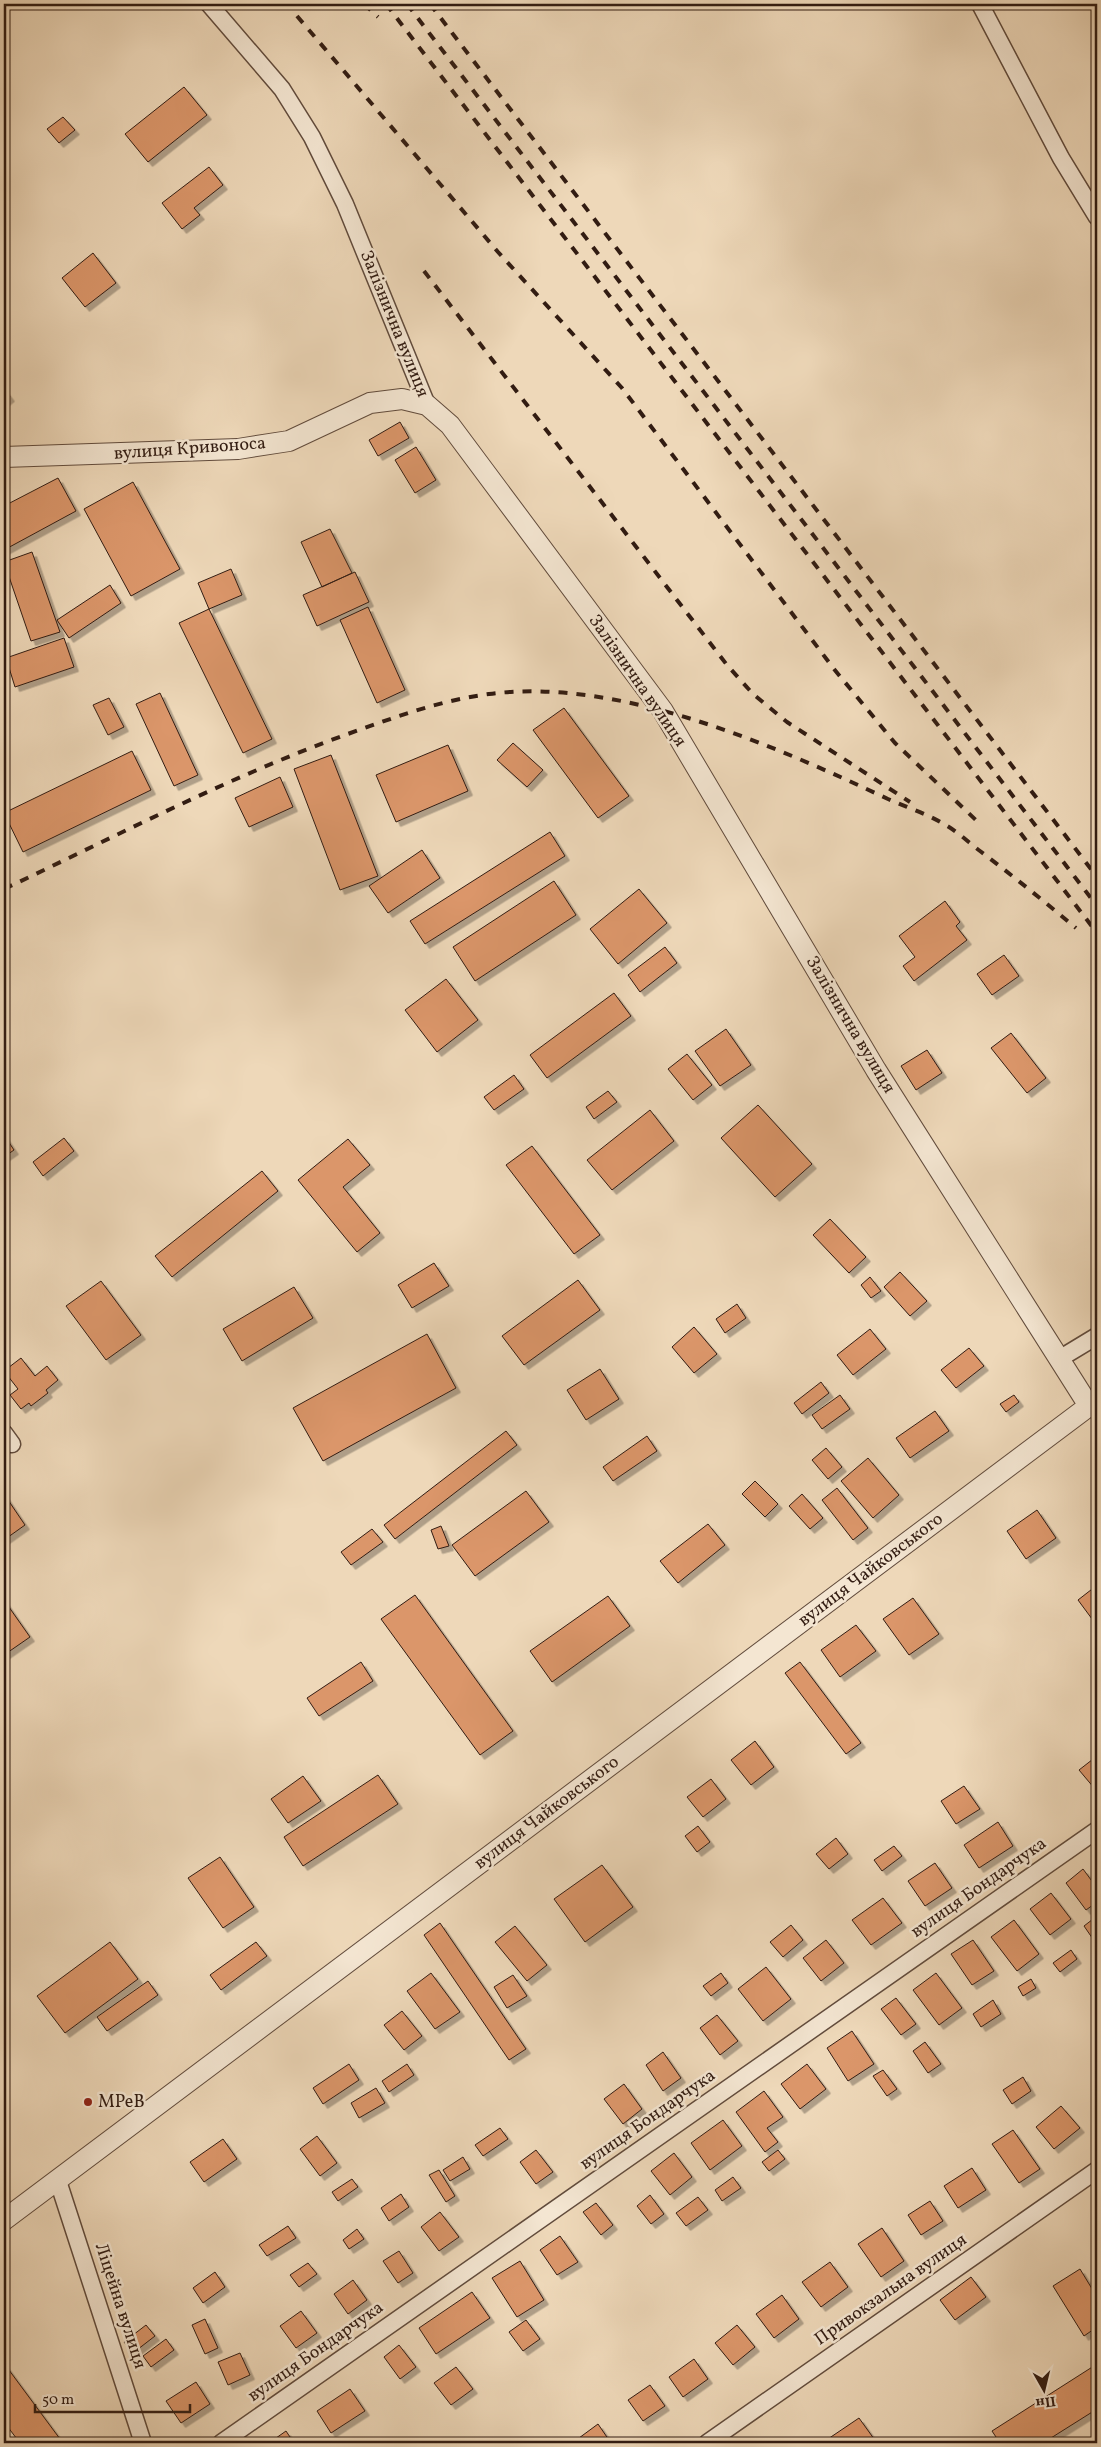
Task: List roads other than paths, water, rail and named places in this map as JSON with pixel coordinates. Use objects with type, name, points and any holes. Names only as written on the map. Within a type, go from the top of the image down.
[{"type":"street","name":"Залізнична вулиця","points":[[209,4],[282,89],[312,138],[345,204],[427,405],[450,425],[663,711],[876,1070],[1093,1412]]},
{"type":"street","points":[[980,4],[1061,158],[1097,218]]},
{"type":"street","name":"вулиця Кривоноса","points":[[4,457],[238,449],[289,441],[370,403],[402,399],[427,405]]},
{"type":"street","points":[[1059,1359],[1097,1336]]},
{"type":"street","name":"вулиця Чайковського","points":[[4,2220],[1093,1412]]},
{"type":"street","name":"вулиця Бондарчука","points":[[221,2443],[1097,1830]]},
{"type":"street","name":"Привокзальна вулиця","points":[[707,2443],[1097,2170]]},
{"type":"street","name":"Ліцейна вулиця","points":[[58,2181],[143,2443]]},
{"type":"railway","points":[[364,4],[378,17]]},
{"type":"railway","points":[[386,4],[1097,933]]},
{"type":"railway","points":[[407,4],[1097,906]]},
{"type":"railway","points":[[430,4],[1097,877]]},
{"type":"railway","points":[[297,16],[498,252],[622,388],[834,669],[895,743],[979,823]]},
{"type":"railway","points":[[424,271],[727,665],[753,694],[787,722],[910,802]]},
{"type":"railway","points":[[4,889],[223,785],[313,747],[406,714],[455,700],[489,694],[539,691],[590,696],[642,706],[694,720],[795,757],[843,778],[929,816],[947,826],[1017,879],[1076,928]]},
{"type":"place","name":"МРеВ","points":[[88,2102]]}]
